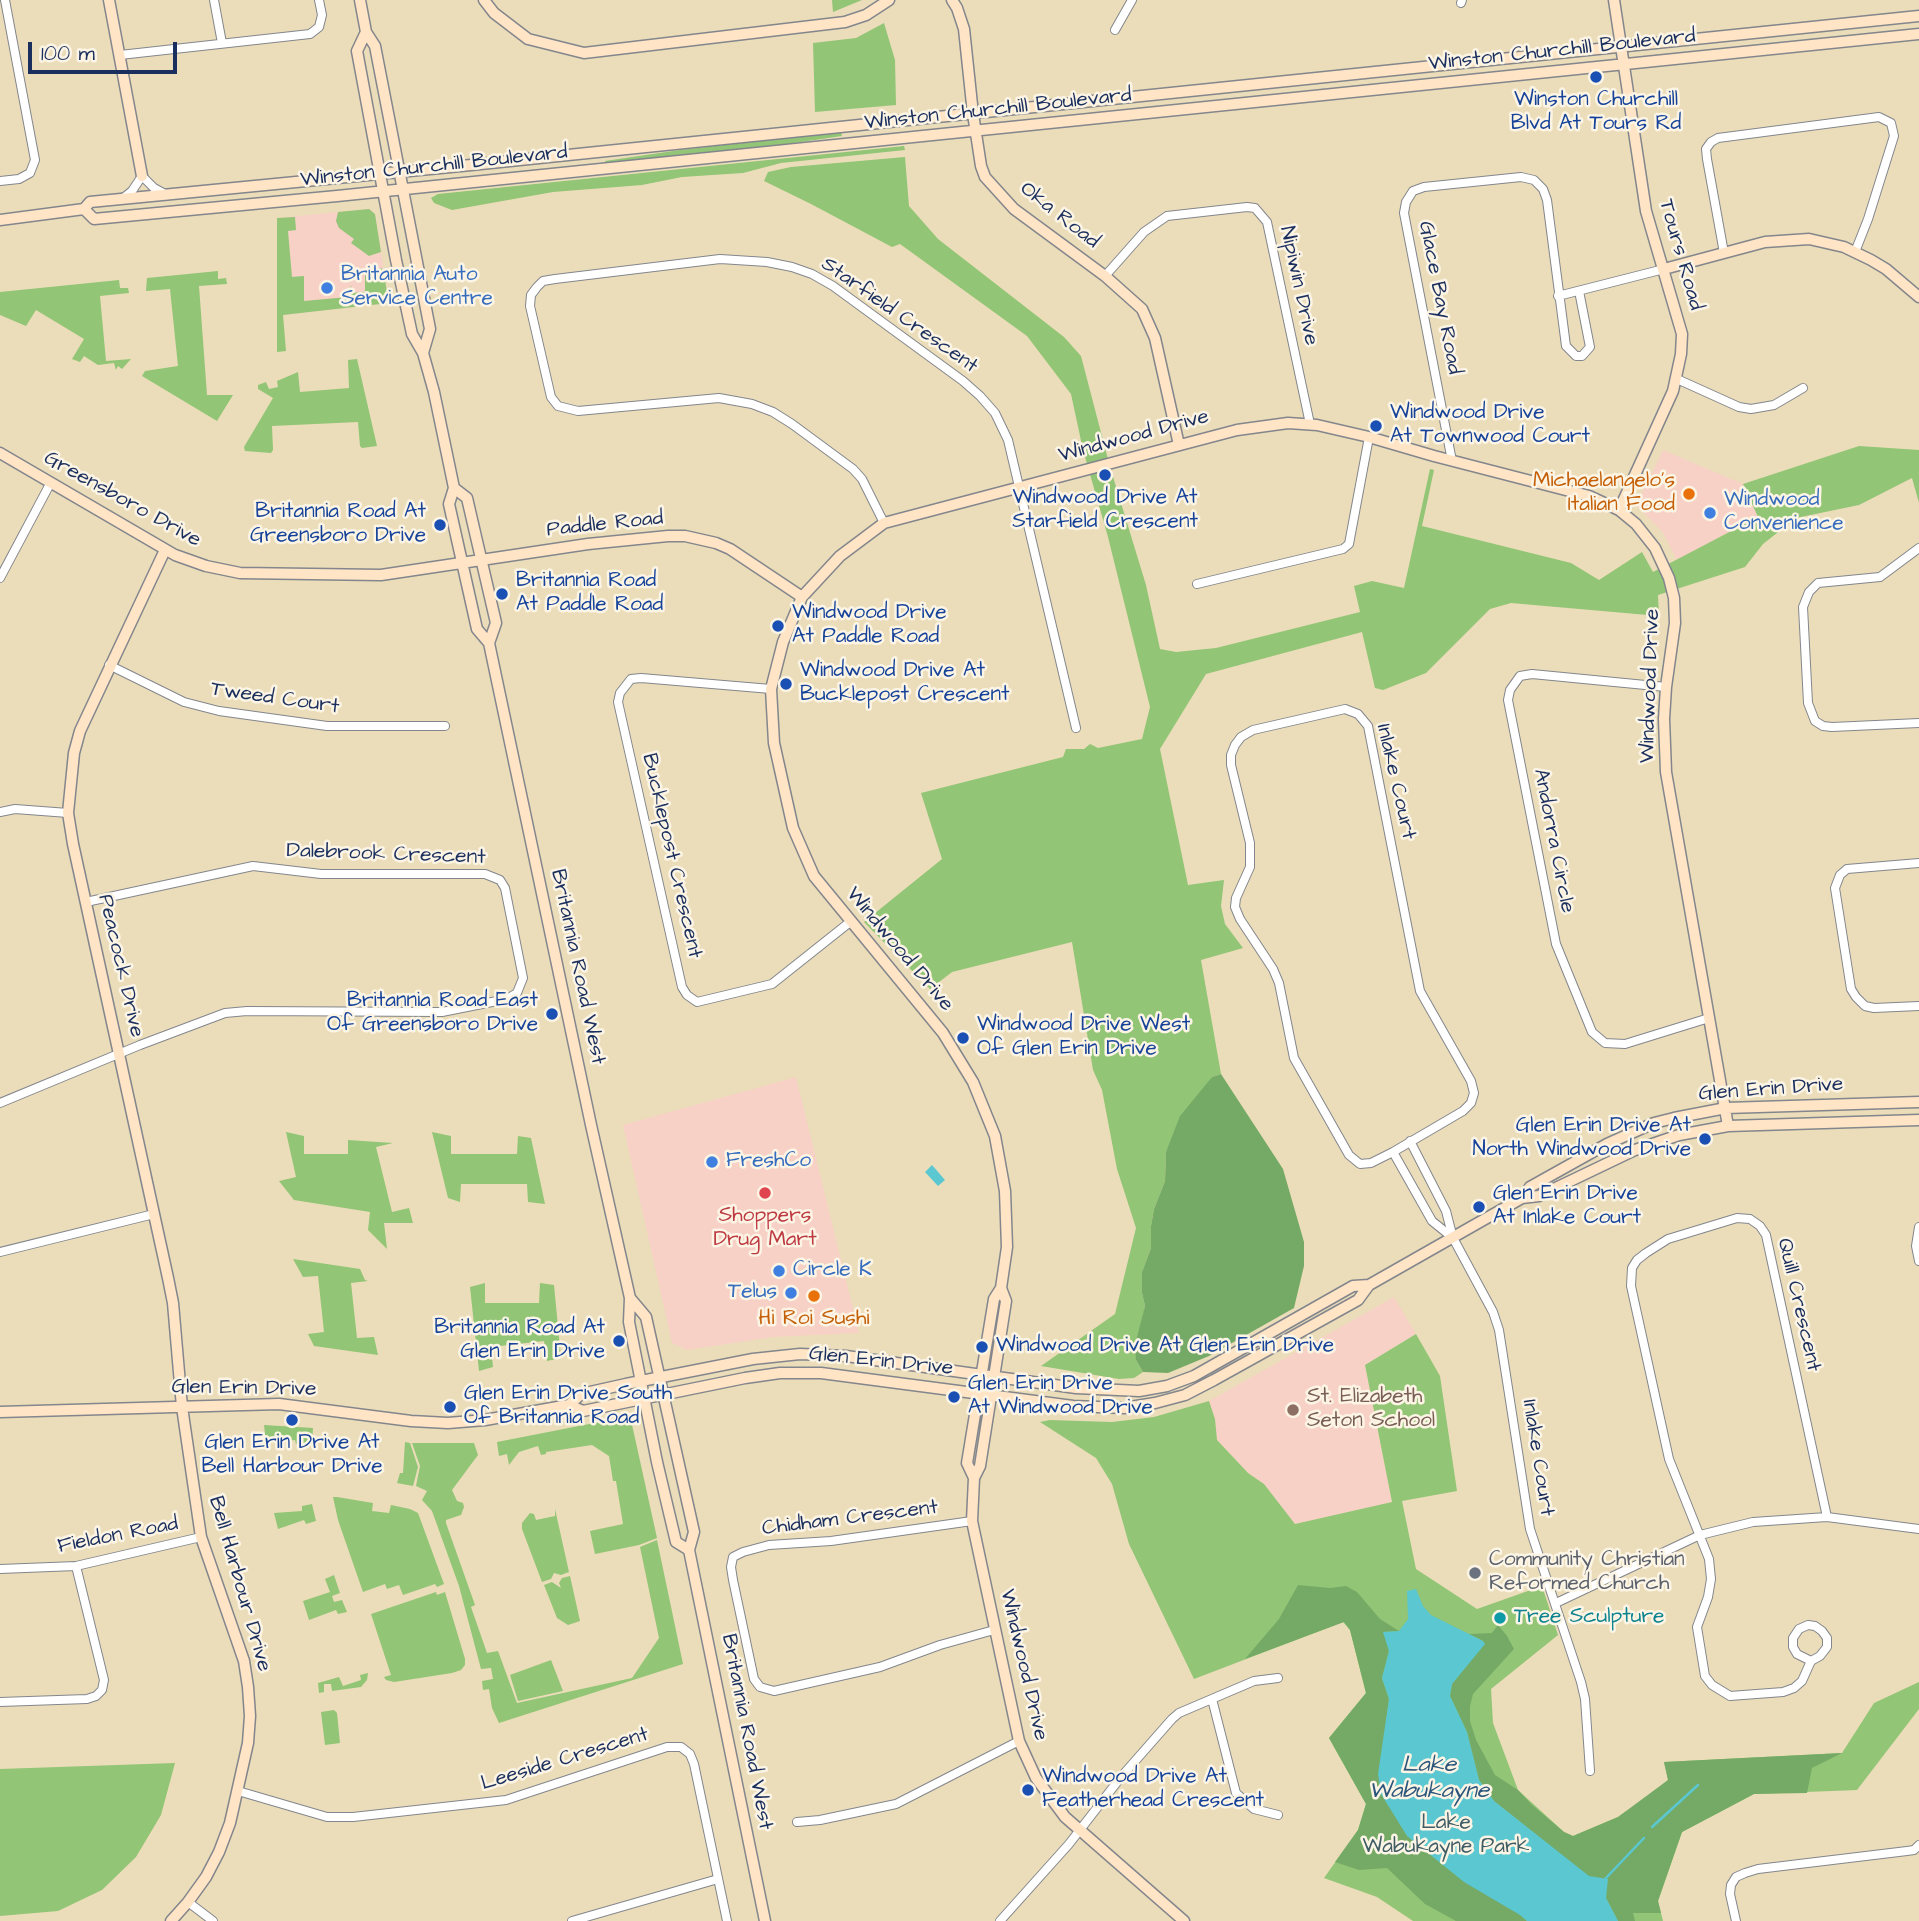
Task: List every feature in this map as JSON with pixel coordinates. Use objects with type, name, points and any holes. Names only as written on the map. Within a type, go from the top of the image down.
[{"type":"street","points":[[0,181],[19,179],[30,173],[35,160],[5,0]]},
{"type":"street","points":[[109,0],[142,176],[154,188],[167,195]]},
{"type":"street","points":[[214,0],[222,43]]},
{"type":"street","points":[[120,55],[310,34],[319,27],[322,15],[319,0]]},
{"type":"street","name":"Britannia Road West","points":[[360,0],[366,32],[375,46],[430,328],[423,353]]},
{"type":"street","points":[[484,0],[494,13],[528,39],[584,53],[845,22],[866,15],[889,0]]},
{"type":"street","name":"Oka Road","points":[[952,0],[964,29],[975,131],[985,177],[1014,209],[1105,276],[1142,309],[1155,338],[1179,445]]},
{"type":"street","points":[[1115,30],[1132,0]]},
{"type":"street","name":"Tours Road","points":[[1614,0],[1646,211],[1682,334],[1677,379],[1619,510]]},
{"type":"street","name":"Winston Churchill Boulevard","points":[[0,220],[84,209],[90,202],[399,173],[1919,16]]},
{"type":"street","name":"Britannia Road West","points":[[366,32],[357,51],[412,334],[423,353],[434,392],[454,488],[449,504],[477,629],[489,643],[590,1125],[630,1298],[629,1322],[676,1542],[689,1550]]},
{"type":"street","name":"Winston Churchill Boulevard","points":[[84,209],[94,219],[402,190],[1919,34]]},
{"type":"street","points":[[1724,253],[1706,159],[1706,149],[1711,142],[1718,138],[1879,117],[1891,123],[1894,136],[1855,252]]},
{"type":"street","points":[[122,199],[132,191],[142,176]]},
{"type":"street","name":"Glace Bay Road","points":[[1452,461],[1405,213],[1406,202],[1413,191],[1424,187],[1521,177],[1534,180],[1543,189],[1547,200],[1566,346],[1576,356],[1582,356],[1590,346],[1590,340],[1578,291]]},
{"type":"street","name":"Nipiwin Drive","points":[[1105,276],[1144,232],[1167,216],[1255,208],[1267,222],[1310,424]]},
{"type":"street","points":[[1558,296],[1765,242],[1789,239],[1828,242],[1855,252],[1886,269],[1919,297]]},
{"type":"street","name":"Starfield Crescent","points":[[884,523],[862,479],[853,469],[792,424],[773,412],[752,404],[719,398],[578,411],[558,406],[551,397],[530,306],[531,295],[543,281],[555,278],[720,260],[767,262],[812,275],[849,298],[981,396],[995,413],[1008,440],[1076,728]]},
{"type":"street","points":[[1677,379],[1739,407],[1751,409],[1774,405],[1803,388]]},
{"type":"street","name":"Windwood Drive","points":[[974,1478],[967,1463],[993,1299],[1001,1288],[1007,1247],[1005,1191],[995,1136],[973,1082],[943,1033],[814,876],[796,837],[774,743],[771,689],[783,642],[802,597],[840,556],[884,523],[1262,425],[1310,424],[1369,437],[1589,496],[1619,510],[1649,538],[1661,558],[1674,598],[1675,623],[1666,687],[1666,772],[1728,1126]]},
{"type":"street","points":[[1197,584],[1343,549],[1349,544],[1369,437]]},
{"type":"street","name":"Greensboro Drive","points":[[0,453],[165,550],[206,566],[240,573],[270,575],[381,575],[480,560]]},
{"type":"street","points":[[0,578],[50,484]]},
{"type":"street","name":"Britannia Road West","points":[[454,488],[467,498],[496,623],[489,643]]},
{"type":"street","name":"Paddle Road","points":[[480,560],[588,544],[685,536],[730,549],[802,597]]},
{"type":"street","points":[[1919,548],[1880,577],[1818,583],[1809,592],[1803,607],[1808,703],[1815,720],[1823,726],[1832,727],[1919,723]]},
{"type":"street","name":"Peacock Drive","points":[[165,550],[87,713],[74,752],[68,813],[173,1303],[182,1407]]},
{"type":"street","name":"Tweed Court","points":[[109,666],[184,702],[219,711],[327,726],[445,726]]},
{"type":"street","name":"Andorra Circle","points":[[1666,687],[1532,674],[1520,676],[1510,690],[1507,700],[1556,944],[1592,1032],[1605,1043],[1625,1044],[1709,1018]]},
{"type":"street","name":"Bucklepost Crescent","points":[[771,689],[641,678],[631,679],[620,693],[618,702],[682,987],[687,995],[697,1002],[772,984],[850,922]]},
{"type":"street","name":"Inlake Court","points":[[1345,709],[1359,714],[1368,726],[1420,991],[1471,1081],[1474,1093],[1471,1103],[1463,1111],[1410,1141],[1371,1163],[1360,1164],[1349,1155],[1294,1058],[1279,983],[1235,907],[1236,898],[1250,867],[1250,843],[1231,765],[1231,755],[1241,737],[1253,730],[1345,709]]},
{"type":"street","points":[[0,813],[15,809],[68,813]]},
{"type":"street","points":[[1919,863],[1847,869],[1840,875],[1835,888],[1852,989],[1856,997],[1865,1006],[1874,1008],[1919,1006]]},
{"type":"street","name":"Dalebrook Crescent","points":[[0,1103],[225,1013],[442,1012],[507,999],[517,993],[523,978],[505,888],[500,880],[485,874],[321,874],[253,866],[86,902]]},
{"type":"street","name":"Glen Erin Drive","points":[[1522,1198],[1530,1187],[1632,1132],[1674,1118],[1726,1108],[1919,1102]]},
{"type":"street","name":"Glen Erin Drive","points":[[569,1405],[583,1411],[780,1373],[821,1373],[1087,1407],[1124,1408],[1147,1405],[1200,1388],[1358,1300],[1369,1285],[1522,1198],[1539,1196],[1612,1158],[1658,1141],[1728,1126],[1919,1120]]},
{"type":"street","name":"Inlake Court","points":[[1410,1141],[1447,1211],[1453,1238],[1493,1312],[1499,1330],[1530,1529],[1556,1603],[1584,1699],[1590,1771]]},
{"type":"street","name":"Inlake Court","points":[[1393,1152],[1432,1221],[1453,1238]]},
{"type":"street","points":[[0,1252],[153,1214]]},
{"type":"street","name":"Quill Crescent","points":[[1811,1661],[1802,1681],[1783,1692],[1730,1696],[1712,1685],[1705,1676],[1697,1637],[1698,1619],[1708,1597],[1711,1579],[1709,1559],[1669,1459],[1630,1277],[1637,1260],[1668,1239],[1737,1218],[1750,1219],[1760,1226],[1766,1235],[1827,1517]]},
{"type":"street","points":[[1919,1227],[1916,1246],[1919,1261]]},
{"type":"street","name":"Glen Erin Drive","points":[[0,1412],[288,1405],[384,1419],[448,1423],[498,1419],[569,1405],[581,1394],[753,1359],[800,1354],[846,1356],[1108,1391],[1153,1390],[1194,1376],[1353,1286],[1369,1285]]},
{"type":"street","name":"Windwood Drive","points":[[1001,1288],[1006,1301],[980,1466],[974,1478],[972,1521],[1019,1741],[1045,1793],[1065,1817],[1180,1920]]},
{"type":"street","name":"Britannia Road West","points":[[630,1298],[646,1317],[694,1532],[689,1550],[765,1921]]},
{"type":"street","points":[[1259,1339],[1266,1351]]},
{"type":"street","name":"Bell Harbour Drive","points":[[171,1921],[206,1877],[219,1852],[239,1791],[250,1716],[244,1661],[201,1537],[182,1407]]},
{"type":"street","points":[[1556,1603],[1700,1535],[1754,1522],[1827,1517],[1919,1529]]},
{"type":"street","name":"Chidham Crescent","points":[[972,1521],[831,1541],[769,1545],[733,1557],[733,1580],[754,1679],[760,1687],[774,1691],[880,1667],[940,1645],[994,1630]]},
{"type":"street","name":"Fieldon Road","points":[[0,1569],[76,1566],[201,1537]]},
{"type":"street","points":[[0,1702],[88,1699],[102,1690],[103,1681],[76,1566]]},
{"type":"street","points":[[1815,1626],[1827,1638],[1827,1647],[1821,1656],[1811,1661],[1797,1654],[1793,1647],[1793,1638],[1799,1629],[1815,1626]]},
{"type":"street","points":[[1000,1921],[1172,1719],[1179,1713],[1254,1681],[1278,1678]]},
{"type":"street","points":[[1212,1699],[1236,1793],[1254,1808],[1278,1815]]},
{"type":"street","points":[[797,1822],[888,1807],[1019,1741]]},
{"type":"street","name":"Leeside Crescent","points":[[239,1791],[327,1816],[381,1814],[506,1800],[667,1747],[681,1747],[690,1754],[694,1765],[727,1921]]},
{"type":"street","points":[[1736,1921],[1730,1894],[1731,1885],[1736,1877],[1745,1873],[1758,1869],[1907,1852],[1919,1845]]},
{"type":"street","points":[[572,1921],[718,1879]]},
{"type":"street","points":[[188,1902],[213,1921]]},
{"type":"shaded area","points":[[369,209],[375,214],[389,303],[282,315],[277,218]]},
{"type":"shaded area","points":[[1663,450],[1743,484],[1758,517],[1677,560],[1663,533],[1636,505]]},
{"type":"shaded area","points":[[796,1077],[859,1333],[773,1337],[687,1350],[672,1343],[623,1125]]},
{"type":"shaded area","name":"St. Elizabeth Seton School","points":[[1394,1297],[1416,1334],[1365,1365],[1392,1502],[1295,1524],[1264,1484],[1248,1473],[1217,1440],[1215,1419],[1209,1401]]},
{"type":"green space","points":[[832,0],[862,0],[833,12]]},
{"type":"green space","points":[[884,23],[895,60],[896,105],[815,112],[813,43],[856,38]]},
{"type":"green space","points":[[841,132],[842,136],[767,147],[605,164],[605,161],[680,150]]},
{"type":"green space","points":[[904,146],[905,150],[781,163],[743,173],[553,192],[452,210],[434,203],[431,198],[438,194]]},
{"type":"green space","points":[[905,157],[909,206],[938,239],[1064,337],[1081,356],[1110,467],[1146,585],[1160,649],[1176,652],[1216,648],[1360,612],[1354,586],[1372,581],[1404,588],[1430,469],[1434,470],[1422,526],[1571,563],[1599,580],[1642,552],[1653,572],[1758,517],[1743,484],[1859,446],[1919,450],[1919,503],[1912,478],[1859,505],[1796,518],[1763,544],[1745,567],[1658,595],[1659,616],[1511,603],[1490,609],[1426,673],[1383,690],[1375,688],[1362,632],[1206,674],[1160,749],[1188,885],[1224,880],[1221,906],[1225,924],[1243,948],[1201,960],[1221,1074],[1212,1077],[1166,1152],[1165,1181],[1154,1209],[1151,1248],[1142,1272],[1145,1306],[1136,1360],[1143,1372],[1134,1378],[1119,1379],[1041,1366],[1115,1314],[1136,1228],[1117,1169],[1102,1090],[1093,1070],[1072,942],[952,972],[930,989],[864,922],[942,859],[921,793],[1063,757],[1066,749],[1084,749],[1090,744],[1098,748],[1142,739],[1150,707],[1071,394],[1027,336],[900,244],[892,247],[764,181],[768,172],[791,167]]},
{"type":"green space","points":[[369,209],[375,214],[381,252],[369,256],[351,243],[354,239],[339,228],[336,221],[338,212]]},
{"type":"green space","points":[[295,217],[296,230],[288,231],[292,277],[304,276],[304,301],[348,297],[351,285],[352,293],[365,292],[365,273],[380,268],[383,269],[389,303],[283,315],[286,351],[277,352],[277,218]]},
{"type":"green space","points":[[218,271],[218,279],[226,278],[227,284],[199,286],[207,395],[233,395],[217,421],[142,376],[145,371],[178,366],[170,289],[146,291],[147,278]]},
{"type":"green space","points":[[119,280],[120,288],[128,288],[129,293],[100,296],[106,361],[131,359],[122,369],[118,366],[116,370],[114,363],[98,365],[84,356],[80,362],[72,359],[84,339],[36,310],[26,326],[0,315],[0,292]]},
{"type":"green space","points":[[357,359],[377,446],[360,446],[358,422],[272,426],[271,453],[245,451],[244,447],[273,398],[258,389],[258,385],[266,382],[269,389],[278,387],[277,381],[298,372],[300,392],[349,388],[348,360]]},
{"type":"green space","points":[[1221,1074],[1283,1169],[1304,1242],[1304,1266],[1294,1308],[1209,1356],[1168,1373],[1143,1372],[1136,1360],[1135,1345],[1145,1306],[1142,1272],[1151,1248],[1154,1209],[1165,1181],[1166,1152],[1180,1116],[1212,1077]]},
{"type":"green space","points":[[286,1132],[304,1136],[304,1154],[348,1154],[348,1140],[393,1143],[376,1147],[392,1212],[409,1208],[413,1223],[384,1223],[387,1249],[368,1230],[370,1212],[294,1200],[279,1181],[296,1177]]},
{"type":"green space","points":[[432,1132],[451,1136],[451,1154],[517,1154],[518,1136],[531,1138],[545,1204],[528,1202],[527,1184],[461,1184],[460,1202],[448,1198]]},
{"type":"green space","points":[[293,1259],[360,1269],[368,1281],[351,1283],[357,1338],[374,1337],[378,1355],[314,1346],[308,1334],[324,1332],[318,1276],[303,1277]]},
{"type":"green space","points":[[485,1283],[485,1303],[539,1303],[540,1283],[554,1285],[561,1358],[547,1361],[544,1341],[491,1347],[493,1367],[479,1371],[470,1287]]},
{"type":"green space","name":"Lake Wabukayne Park","points":[[1416,1334],[1440,1376],[1457,1491],[1402,1501],[1416,1569],[1477,1609],[1542,1586],[1558,1635],[1491,1689],[1493,1723],[1518,1790],[1564,1832],[1573,1836],[1618,1817],[1651,1794],[1668,1780],[1664,1762],[1842,1753],[1874,1703],[1919,1682],[1919,1709],[1857,1790],[1754,1794],[1682,1832],[1658,1901],[1663,1921],[1413,1921],[1377,1897],[1324,1878],[1358,1830],[1366,1804],[1329,1738],[1366,1693],[1350,1630],[1343,1622],[1194,1679],[1129,1544],[1112,1484],[1096,1458],[1040,1422],[1112,1422],[1154,1417],[1209,1401],[1215,1419],[1217,1440],[1248,1473],[1264,1484],[1295,1524],[1392,1502],[1365,1365]]},
{"type":"green space","points":[[625,1417],[631,1420],[657,1538],[639,1545],[595,1554],[590,1531],[623,1524],[609,1456],[592,1445],[541,1455],[538,1446],[519,1452],[509,1465],[507,1454],[499,1456],[497,1442]]},
{"type":"green space","points":[[264,1425],[313,1428],[312,1443],[296,1444],[295,1440],[266,1443]]},
{"type":"green space","points":[[405,1442],[410,1443],[418,1467],[413,1486],[397,1483],[400,1473],[403,1473]]},
{"type":"green space","points":[[412,1443],[474,1443],[478,1455],[452,1490],[457,1501],[463,1503],[464,1507],[461,1515],[446,1520],[446,1523],[475,1605],[471,1607],[487,1653],[498,1651],[517,1703],[632,1678],[659,1638],[640,1547],[657,1540],[683,1664],[499,1723],[492,1708],[489,1689],[483,1690],[482,1681],[493,1679],[491,1668],[481,1669],[459,1586],[432,1511],[422,1500],[427,1491],[416,1486],[420,1466]]},
{"type":"green space","points":[[333,1497],[373,1503],[372,1511],[389,1513],[391,1505],[418,1513],[444,1584],[437,1587],[435,1584],[403,1595],[399,1585],[387,1589],[385,1584],[363,1592],[338,1520]]},
{"type":"green space","points":[[312,1504],[316,1521],[306,1524],[304,1520],[278,1529],[274,1513],[302,1511],[302,1506]]},
{"type":"green space","points":[[555,1509],[569,1572],[561,1575],[554,1573],[551,1579],[542,1582],[522,1523],[530,1513],[534,1514],[536,1520],[555,1516]]},
{"type":"green space","points":[[334,1575],[340,1593],[332,1596],[334,1602],[342,1600],[347,1612],[338,1614],[336,1610],[309,1620],[303,1601],[330,1592],[325,1579]]},
{"type":"green space","points":[[570,1576],[580,1621],[568,1625],[557,1618],[544,1585],[552,1582],[561,1588],[559,1583],[562,1578]]},
{"type":"green space","points":[[1298,1585],[1330,1588],[1346,1586],[1357,1592],[1380,1619],[1399,1631],[1384,1632],[1389,1651],[1382,1678],[1389,1699],[1379,1774],[1527,1921],[1456,1921],[1425,1904],[1387,1868],[1359,1870],[1335,1862],[1358,1830],[1366,1804],[1329,1738],[1366,1693],[1350,1630],[1344,1622],[1245,1659],[1279,1619]]},
{"type":"green space","points":[[436,1592],[437,1595],[445,1592],[465,1665],[461,1670],[452,1673],[394,1682],[386,1680],[384,1677],[391,1675],[371,1614]]},
{"type":"green space","points":[[1498,1625],[1514,1649],[1473,1694],[1470,1721],[1476,1740],[1495,1775],[1518,1790],[1564,1832],[1573,1836],[1618,1817],[1668,1780],[1664,1762],[1842,1753],[1812,1768],[1807,1793],[1754,1794],[1682,1832],[1658,1901],[1661,1913],[1633,1913],[1635,1921],[1618,1921],[1606,1898],[1589,1877],[1494,1801],[1479,1780],[1467,1732],[1450,1696],[1452,1684],[1484,1644],[1469,1634],[1492,1633]]},
{"type":"green space","points":[[551,1660],[563,1691],[518,1701],[510,1675]]},
{"type":"green space","points":[[368,1673],[367,1680],[361,1687],[332,1691],[331,1684],[324,1684],[324,1692],[319,1693],[318,1683],[339,1677],[343,1686],[361,1680],[360,1675]]},
{"type":"green space","points":[[334,1710],[337,1713],[340,1743],[325,1745],[321,1712]]},
{"type":"green space","points":[[175,1763],[161,1815],[136,1857],[102,1890],[58,1911],[0,1916],[0,1769]]},
{"type":"water","points":[[932,1165],[945,1180],[938,1186],[925,1172]]},
{"type":"water","name":"Lake Wabukayne","points":[[1416,1589],[1423,1606],[1431,1615],[1485,1644],[1452,1684],[1450,1696],[1467,1732],[1479,1780],[1494,1801],[1589,1876],[1608,1879],[1606,1898],[1618,1921],[1527,1921],[1464,1882],[1407,1836],[1381,1794],[1378,1774],[1389,1699],[1382,1678],[1389,1651],[1383,1632],[1399,1631],[1408,1619],[1407,1591]]},
{"type":"waterway","points":[[1652,1827],[1698,1785]]},
{"type":"waterway","points":[[1605,1879],[1644,1838]]},
{"type":"place","name":"Winston Churchill Blvd At Tours Rd","points":[[1596,77]]},
{"type":"place","name":"Britannia Auto Service Centre","points":[[327,288]]},
{"type":"place","name":"Windwood Drive At Townwood Court","points":[[1376,426]]},
{"type":"place","name":"Windwood Drive At Starfield Crescent","points":[[1105,475]]},
{"type":"place","name":"Michaelangelo's Italian Food","points":[[1689,494]]},
{"type":"place","name":"Windwood Convenience","points":[[1710,513]]},
{"type":"place","name":"Britannia Road At Greensboro Drive","points":[[440,525]]},
{"type":"place","name":"Britannia Road At Paddle Road","points":[[502,594]]},
{"type":"place","name":"Windwood Drive At Paddle Road","points":[[778,626]]},
{"type":"place","name":"Windwood Drive At Bucklepost Crescent","points":[[786,684]]},
{"type":"place","name":"Britannia Road East Of Greensboro Drive","points":[[552,1014]]},
{"type":"place","name":"Windwood Drive West Of Glen Erin Drive","points":[[963,1038]]},
{"type":"place","name":"Glen Erin Drive At North Windwood Drive","points":[[1705,1139]]},
{"type":"place","name":"FreshCo","points":[[712,1162]]},
{"type":"place","name":"Shoppers Drug Mart","points":[[765,1193]]},
{"type":"place","name":"Glen Erin Drive At Inlake Court","points":[[1479,1207]]},
{"type":"place","name":"Circle K","points":[[779,1271]]},
{"type":"place","name":"Telus","points":[[791,1293]]},
{"type":"place","name":"Hi Roi Sushi","points":[[814,1296]]},
{"type":"place","name":"Britannia Road At Glen Erin Drive","points":[[619,1341]]},
{"type":"place","name":"Windwood Drive At Glen Erin Drive","points":[[982,1347]]},
{"type":"place","name":"Glen Erin Drive At Windwood Drive","points":[[954,1397]]},
{"type":"place","name":"Glen Erin Drive South Of Britannia Road","points":[[450,1407]]},
{"type":"place","name":"St. Elizabeth Seton School","points":[[1293,1410]]},
{"type":"place","name":"Glen Erin Drive At Bell Harbour Drive","points":[[292,1420]]},
{"type":"place","name":"Community Christian Reformed Church","points":[[1475,1573]]},
{"type":"place","name":"Tree Sculpture","points":[[1500,1618]]},
{"type":"place","name":"Windwood Drive At Featherhead Crescent","points":[[1028,1790]]}]
